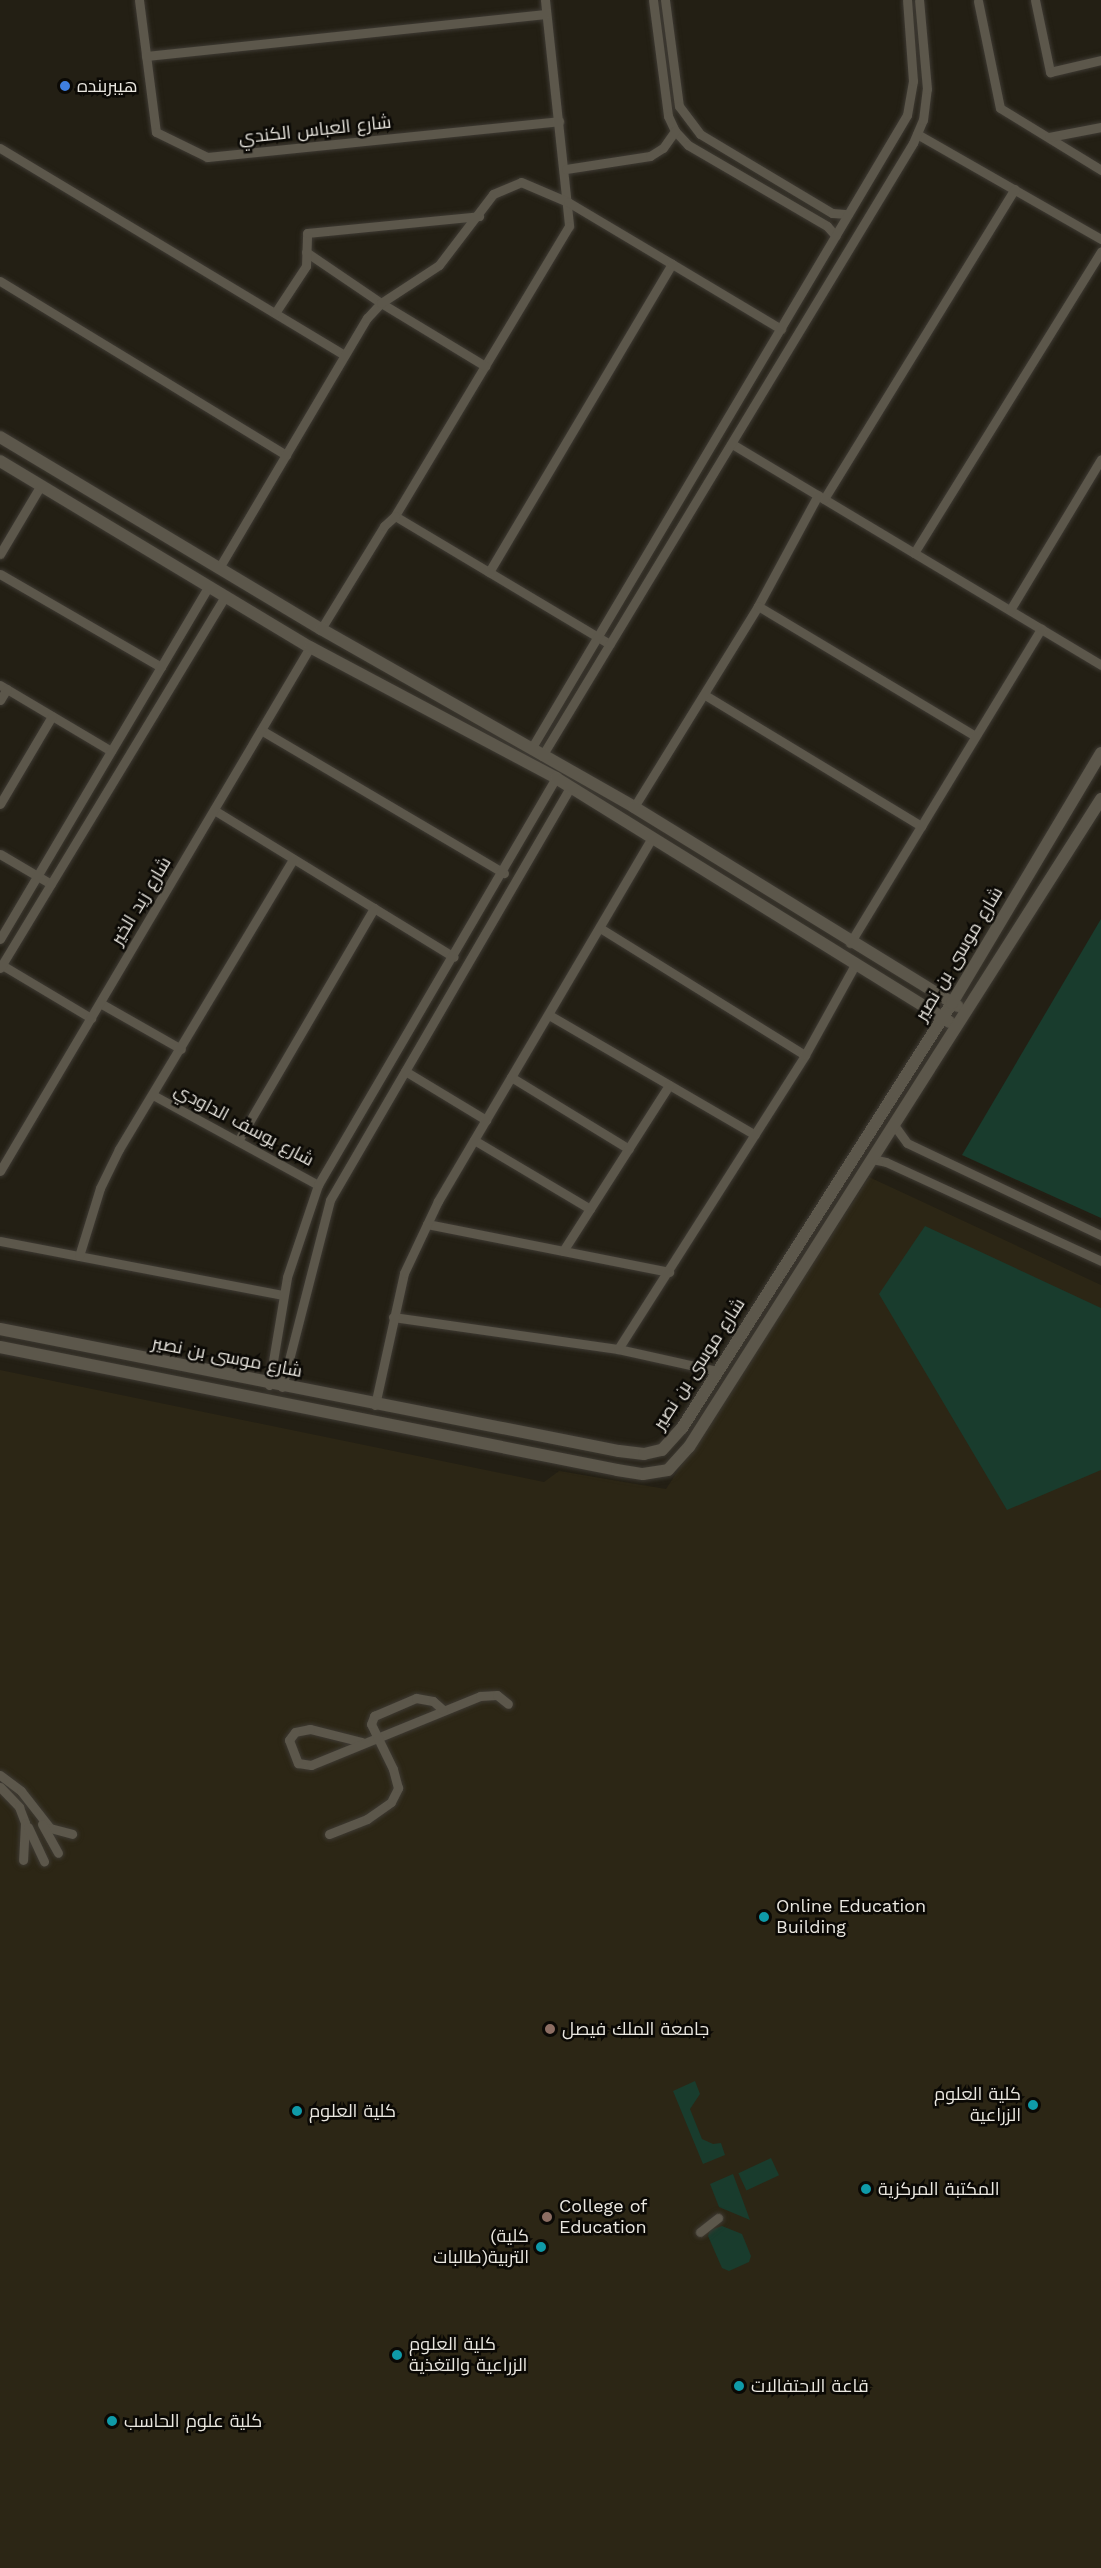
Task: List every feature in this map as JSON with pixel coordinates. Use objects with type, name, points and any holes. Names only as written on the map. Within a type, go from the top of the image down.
[{"type":"street","points":[[139,0],[146,56],[546,14]]},
{"type":"street","points":[[321,629],[384,526],[395,516],[569,226],[566,169],[545,0]]},
{"type":"street","points":[[653,0],[668,116],[675,131],[688,145],[827,226],[836,236]]},
{"type":"street","points":[[665,0],[679,106],[700,134],[832,213],[848,214]]},
{"type":"street","points":[[537,753],[597,636],[907,115],[913,81],[907,0]]},
{"type":"street","points":[[537,753],[610,644],[917,134],[927,89],[919,0]]},
{"type":"street","points":[[1035,0],[1050,72],[1101,60]]},
{"type":"street","points":[[978,1],[1000,108],[1101,170]]},
{"type":"street","name":"شارع العباس الكندي","points":[[146,56],[156,132],[207,158],[559,121]]},
{"type":"street","points":[[1048,137],[1101,127]]},
{"type":"street","points":[[566,169],[650,156],[663,148],[675,131]]},
{"type":"street","points":[[917,134],[1101,239]]},
{"type":"street","points":[[0,148],[345,355]]},
{"type":"street","points":[[219,568],[345,355],[381,303],[439,266],[479,216],[493,194],[521,182],[568,202],[781,329]]},
{"type":"street","points":[[634,807],[705,695],[821,497],[1015,189]]},
{"type":"street","points":[[275,313],[306,266],[307,234],[479,216]]},
{"type":"street","points":[[914,553],[1101,251]]},
{"type":"street","points":[[306,252],[381,303],[485,366]]},
{"type":"street","points":[[489,572],[672,264]]},
{"type":"street","points":[[0,281],[286,455]]},
{"type":"street","points":[[0,437],[321,629],[634,807],[850,943],[967,1011]]},
{"type":"street","points":[[732,444],[1101,665]]},
{"type":"street","points":[[1010,610],[1101,459]]},
{"type":"street","points":[[0,461],[310,647],[556,778],[956,1027]]},
{"type":"street","points":[[0,554],[41,486]]},
{"type":"street","points":[[395,516],[610,644]]},
{"type":"street","points":[[0,574],[161,668]]},
{"type":"street","points":[[0,939],[209,586]]},
{"type":"street","points":[[91,1018],[1,967],[225,596]]},
{"type":"street","points":[[758,606],[975,736]]},
{"type":"street","points":[[850,943],[1041,629]]},
{"type":"street","name":"شارع زيد الخير","points":[[0,1172],[310,647]]},
{"type":"street","points":[[0,700],[3,687],[111,751]]},
{"type":"street","points":[[705,695],[921,826]]},
{"type":"street","points":[[0,804],[52,716]]},
{"type":"street","points":[[261,729],[504,873]]},
{"type":"street","name":"شارع موسى بن نصير","points":[[0,1329],[269,1385],[619,1451],[653,1454],[670,1443],[717,1371],[952,1003],[1101,753]]},
{"type":"street","points":[[269,1385],[283,1296],[318,1185],[504,873],[556,778]]},
{"type":"street","points":[[282,1387],[330,1200],[570,787]]},
{"type":"street","name":"شارع موسى بن نصير","points":[[0,1347],[616,1470],[656,1474],[680,1460],[689,1447],[1101,799]]},
{"type":"street","points":[[214,810],[454,957]]},
{"type":"street","points":[[375,1405],[404,1273],[427,1224],[652,838]]},
{"type":"street","points":[[0,854],[51,884]]},
{"type":"street","points":[[79,1256],[100,1188],[293,859]]},
{"type":"street","points":[[238,1141],[374,908]]},
{"type":"street","points":[[600,928],[805,1055]]},
{"type":"street","points":[[618,1349],[805,1055],[856,963]]},
{"type":"street","points":[[100,1003],[181,1049]]},
{"type":"street","points":[[549,1015],[755,1135]]},
{"type":"street","points":[[405,1071],[486,1120]]},
{"type":"street","points":[[512,1077],[629,1149]]},
{"type":"street","points":[[563,1251],[669,1085]]},
{"type":"street","points":[[375,1091],[389,1099]]},
{"type":"street","name":"شارع يوسف الداودي","points":[[153,1095],[318,1185]]},
{"type":"street","points":[[894,1125],[907,1143],[1101,1235]]},
{"type":"street","points":[[474,1140],[590,1209]]},
{"type":"street","points":[[872,1159],[886,1162],[1101,1261]]},
{"type":"street","points":[[427,1224],[669,1272]]},
{"type":"street","points":[[0,1241],[283,1296]]},
{"type":"street","points":[[393,1317],[618,1349],[717,1371]]},
{"type":"street","points":[[362,1742],[310,1729],[295,1732],[289,1740],[298,1764],[311,1765],[377,1736],[491,1694],[508,1704]]},
{"type":"street","points":[[329,1834],[367,1819],[391,1802],[398,1788],[371,1724],[374,1716],[416,1698],[433,1701],[443,1710]]},
{"type":"street","points":[[0,1775],[21,1791],[37,1814],[58,1853]]},
{"type":"street","points":[[0,1787],[19,1807],[44,1861]]},
{"type":"street","points":[[37,1814],[50,1828],[72,1834]]},
{"type":"street","points":[[23,1860],[25,1823]]},
{"type":"street","points":[[700,2232],[718,2218]]},
{"type":"shaded area","name":"جامعة الملك فيصل","points":[[869,1177],[1101,1285],[1101,2568],[0,2568],[0,1370],[544,1482],[559,1471],[666,1489]]},
{"type":"green space","points":[[1101,919],[1101,1218],[962,1155]]},
{"type":"green space","points":[[925,1226],[1101,1308],[1101,1470],[1007,1510],[879,1294]]},
{"type":"green space","points":[[695,2081],[700,2094],[690,2109],[702,2139],[713,2144],[721,2143],[725,2155],[703,2164],[673,2091]]},
{"type":"green space","points":[[771,2158],[779,2175],[746,2190],[738,2173]]},
{"type":"green space","points":[[733,2174],[750,2220],[719,2207],[710,2184]]},
{"type":"green space","points":[[722,2226],[742,2234],[751,2256],[749,2262],[729,2271],[722,2268],[708,2236],[710,2230]]},
{"type":"place","name":"هيبربنده","points":[[65,86]]},
{"type":"place","name":"Online Education Building","points":[[764,1917]]},
{"type":"place","name":"جامعة الملك فيصل","points":[[550,2029]]},
{"type":"place","name":"كلية العلوم الزراعية","points":[[1033,2105]]},
{"type":"place","name":"كلية العلوم","points":[[297,2111]]},
{"type":"place","name":"المكتبة المركزية","points":[[866,2189]]},
{"type":"place","name":"College of Education","points":[[547,2217]]},
{"type":"place","name":"(كلية التربية(طالبات","points":[[541,2247]]},
{"type":"place","name":"كلية العلوم الزراعية والتغذية","points":[[397,2355]]},
{"type":"place","name":"قاعة الاحتفالات","points":[[739,2386]]},
{"type":"place","name":"كلية علوم الحاسب","points":[[112,2421]]}]
